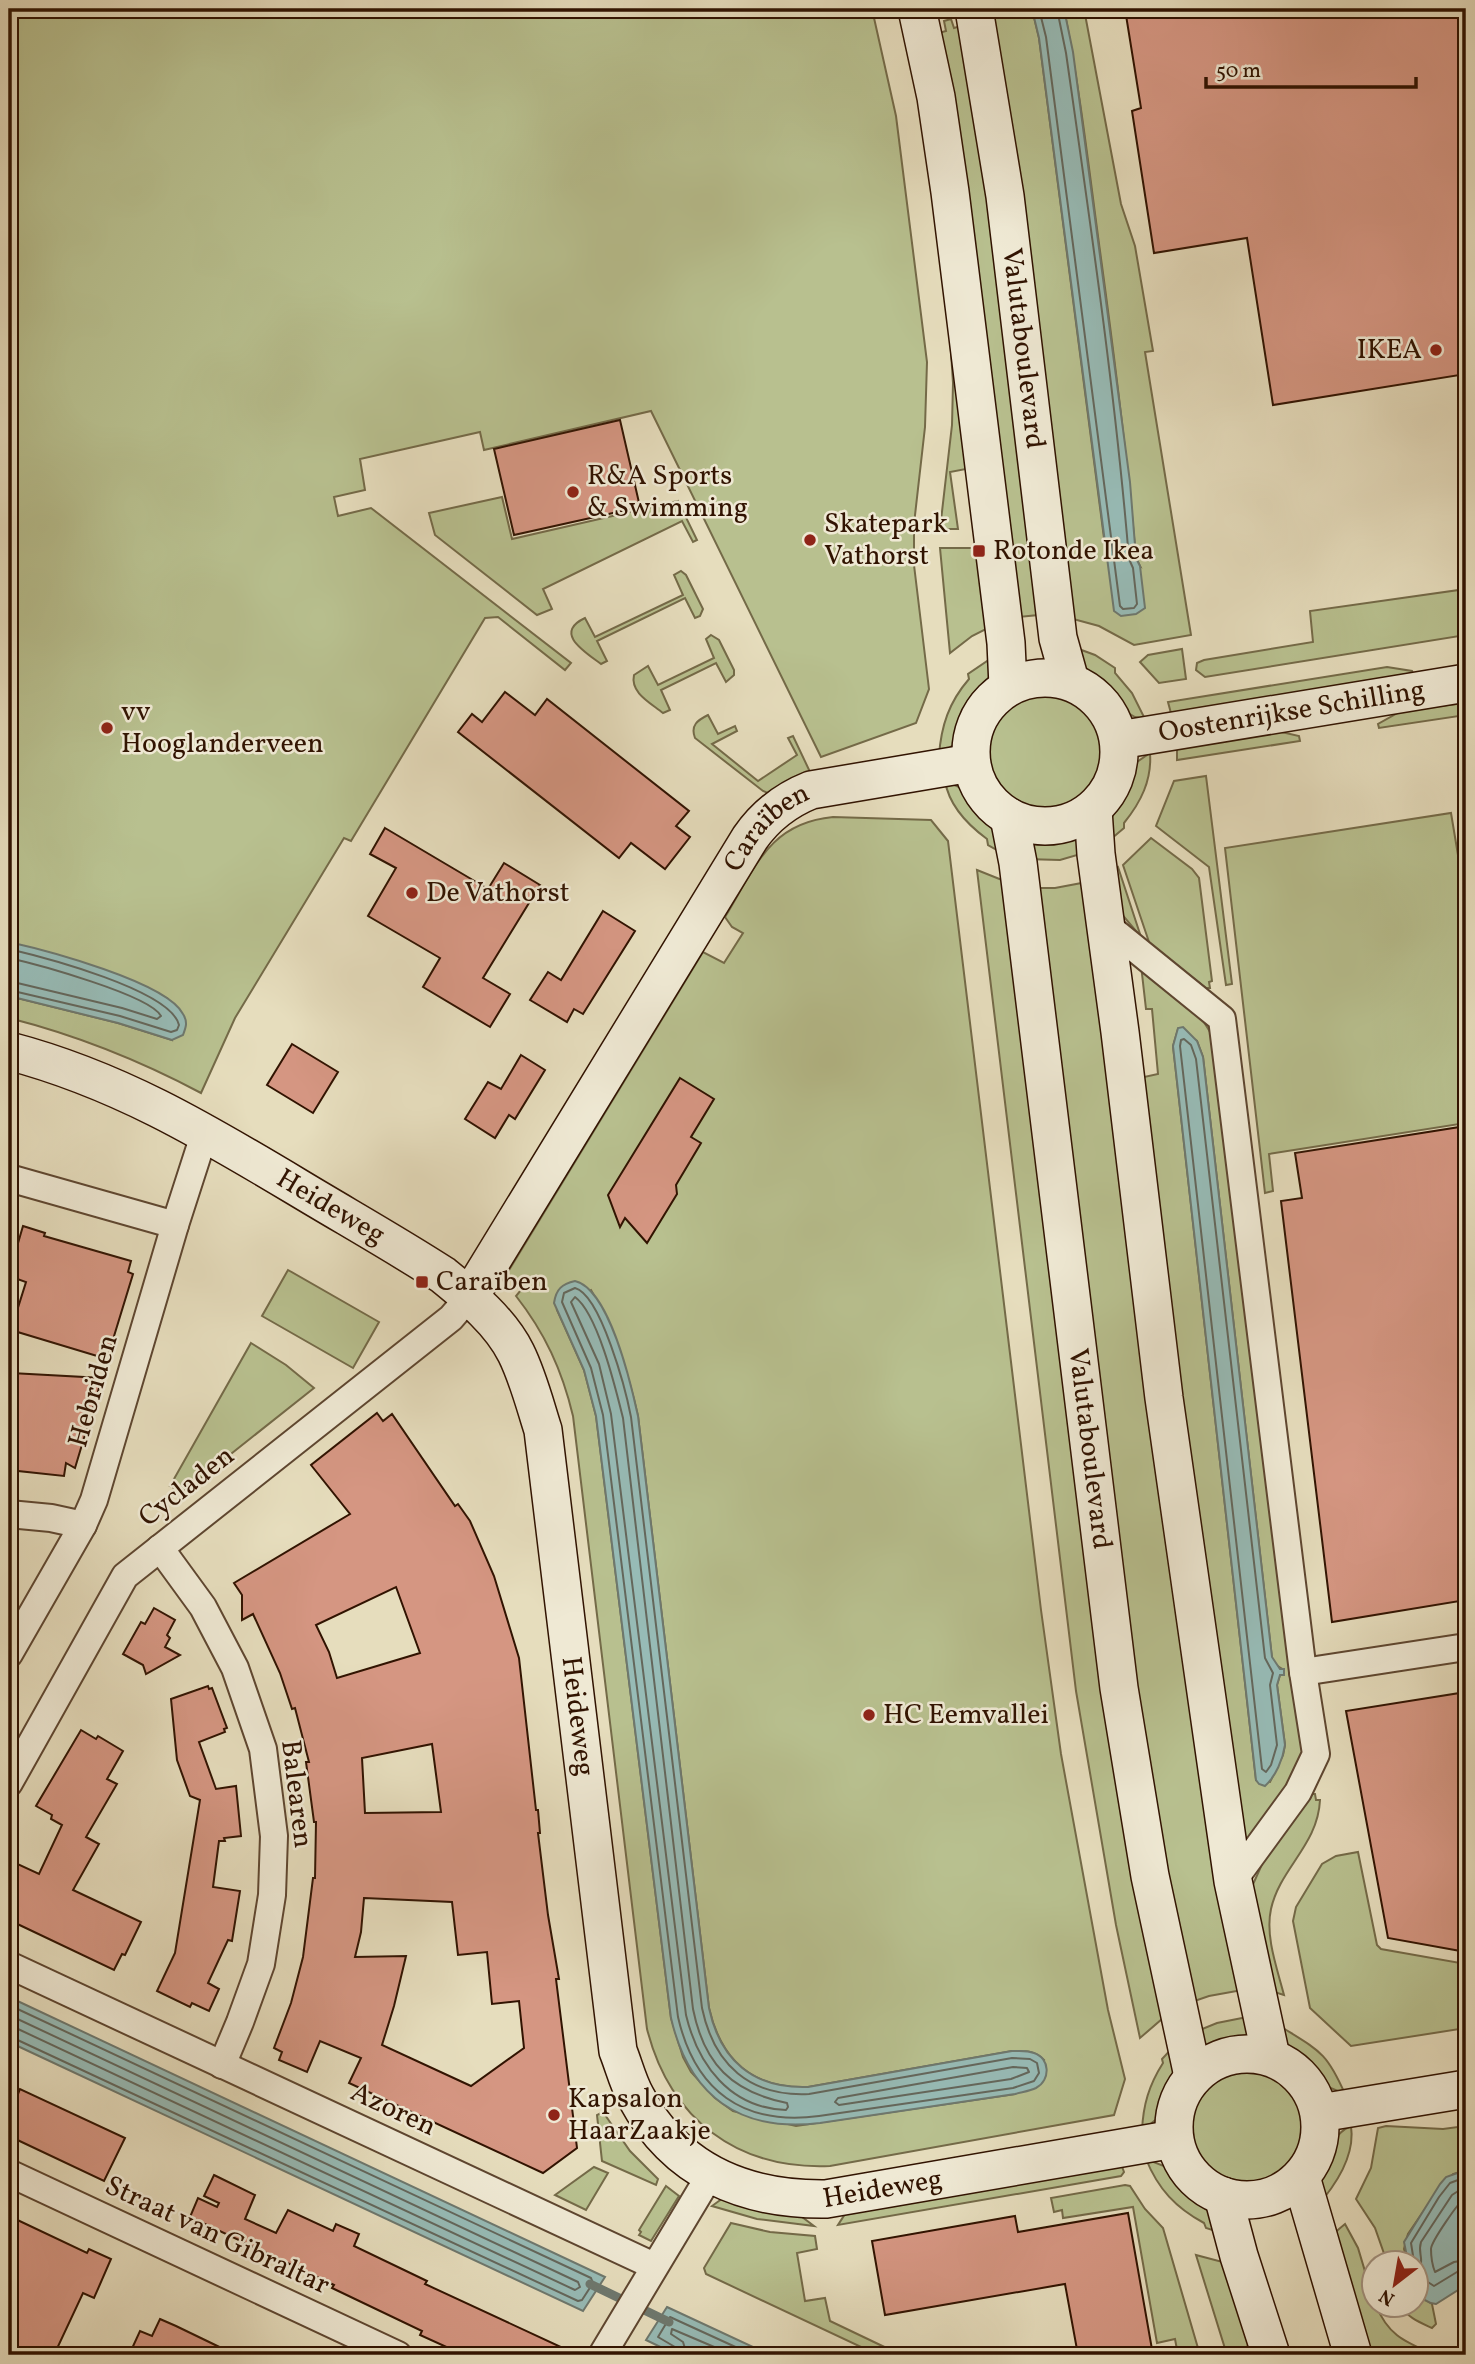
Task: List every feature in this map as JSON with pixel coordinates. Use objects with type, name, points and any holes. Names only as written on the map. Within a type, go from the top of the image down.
[{"type":"main road","name":"Valutaboulevard","points":[[975,11],[1005,196],[1058,638],[1070,681]]},
{"type":"main road","name":"Valutaboulevard","points":[[919,18],[936,97],[952,206],[1006,643],[1008,687]]},
{"type":"main road","points":[[1052,677],[1070,681],[1088,690],[1103,704],[1113,721],[1119,740],[1115,780],[1093,810],[1073,821],[1054,826],[1035,825],[1009,817],[986,797],[976,780],[971,763],[971,743],[976,724],[985,707],[1008,687],[1032,678],[1052,677]]},
{"type":"main road","name":"Oostenrijkse Schilling","points":[[1119,740],[1466,683]]},
{"type":"main road","name":"Caraïben","points":[[470,1296],[764,820],[790,799],[811,790],[971,763]]},
{"type":"main road","points":[[1093,810],[1096,855],[1164,1398],[1233,1881],[1271,2057]]},
{"type":"main road","name":"Valutaboulevard","points":[[1009,817],[1018,863],[1119,1688],[1150,1876],[1194,2076]]},
{"type":"main road","name":"Heideweg","points":[[9,1051],[85,1074],[124,1090],[205,1132],[430,1267],[470,1296],[496,1323],[516,1353],[544,1430],[618,2051],[635,2096],[667,2140],[710,2175],[732,2185],[780,2198],[826,2199],[1174,2139]]},
{"type":"main road","points":[[1254,2053],[1271,2057],[1302,2078],[1312,2093],[1320,2113],[1318,2147],[1312,2162],[1301,2177],[1280,2192],[1266,2198],[1241,2199],[1223,2196],[1205,2187],[1190,2174],[1180,2157],[1174,2139],[1173,2119],[1178,2099],[1194,2076],[1218,2058],[1254,2053]]},
{"type":"main road","points":[[1320,2113],[1466,2089]]},
{"type":"main road","points":[[1301,2177],[1354,2352]]},
{"type":"main road","points":[[1223,2196],[1265,2351]]},
{"type":"street","points":[[1106,925],[1222,1019],[1303,1672],[1316,1754],[1298,1792],[1233,1881]]},
{"type":"street","name":"Hebriden","points":[[9,1654],[83,1525],[94,1500],[174,1225],[205,1132]]},
{"type":"street","points":[[9,1178],[174,1225]]},
{"type":"street","name":"Cycladen","points":[[9,1783],[125,1576],[451,1318],[470,1296]]},
{"type":"street","points":[[9,1514],[51,1518],[83,1525]]},
{"type":"street","name":"Balearen","points":[[160,1548],[203,1607],[235,1668],[263,1749],[274,1836],[272,1895],[261,1964],[222,2065]]},
{"type":"street","points":[[1303,1672],[1466,1647]]},
{"type":"street","name":"Azoren","points":[[9,1965],[654,2266]]},
{"type":"street","name":"Straat van Gibraltar","points":[[9,2172],[398,2355]]},
{"type":"street","points":[[607,2346],[710,2175]]},
{"type":"green space","name":"vv Hooglanderveen","points":[[9,9],[872,9],[896,116],[927,362],[925,427],[914,524],[914,565],[929,689],[916,723],[821,757],[651,411],[484,450],[480,432],[360,459],[365,490],[334,497],[338,516],[371,508],[571,663],[565,670],[498,617],[485,618],[351,841],[344,838],[235,1018],[201,1093],[107,1050],[59,1032],[9,1018],[9,996],[118,1023],[172,1040],[168,999],[141,985],[9,976]]},
{"type":"green space","points":[[985,9],[1032,9],[1039,38],[1104,538],[1106,544],[1140,566],[1136,558],[1120,404],[1084,130],[1064,9],[1084,9],[1121,204],[1135,246],[1153,351],[1145,352],[1191,635],[1134,645],[1099,626],[1062,616]]},
{"type":"green space","points":[[951,19],[954,28],[968,24],[1038,615],[1019,617],[931,35],[946,31],[944,21]]},
{"type":"green space","points":[[950,337],[965,377],[966,469],[950,472],[958,529],[940,529],[952,425]]},
{"type":"green space","points":[[502,497],[512,539],[678,501],[697,540],[693,542],[682,521],[543,589],[552,609],[537,615],[435,535],[429,513]]},
{"type":"green space","points":[[940,548],[977,548],[996,624],[972,636],[950,653]]},
{"type":"green space","points":[[681,571],[686,575],[703,609],[700,616],[695,618],[685,598],[597,641],[607,661],[601,664],[575,642],[572,630],[585,618],[595,637],[683,595],[674,575]]},
{"type":"green space","points":[[1466,589],[1466,635],[1205,677],[1196,670],[1197,663],[1204,660],[1313,642],[1310,611]]},
{"type":"green space","points":[[711,635],[719,640],[734,670],[734,675],[726,682],[716,663],[661,690],[670,710],[663,713],[638,692],[634,675],[648,666],[658,685],[714,658],[706,639]]},
{"type":"green space","points":[[1068,645],[1095,655],[1115,668],[1115,673],[1132,693],[1145,719],[1121,709],[1081,673]]},
{"type":"green space","points":[[1182,649],[1186,679],[1159,683],[1140,662],[1148,655]]},
{"type":"green space","points":[[999,653],[993,682],[976,704],[961,735],[939,756],[947,715],[969,679],[968,674]]},
{"type":"green space","points":[[1387,667],[1413,673],[1172,717],[1168,702]]},
{"type":"green space","points":[[1045,695],[1067,699],[1086,711],[1098,730],[1102,752],[1098,774],[1086,793],[1067,805],[1045,809],[1023,805],[1004,793],[992,774],[988,752],[992,730],[1004,711],[1023,699]]},
{"type":"green space","points":[[1466,703],[1466,715],[1379,728],[1378,724],[1403,710]]},
{"type":"green space","points":[[708,715],[718,734],[735,726],[737,731],[712,744],[758,781],[797,755],[788,738],[793,736],[811,774],[770,794],[763,791],[695,738],[696,724]]},
{"type":"green space","points":[[1277,731],[1299,736],[1300,741],[1177,760],[1177,746]]},
{"type":"green space","points":[[1150,753],[1144,790],[1124,823],[1124,828],[1111,839],[1109,808],[1134,764]]},
{"type":"green space","points":[[1206,776],[1232,984],[1226,985],[1209,867],[1156,826],[1174,781]]},
{"type":"green space","points":[[945,781],[966,790],[996,822],[1004,854],[988,845],[987,839],[960,814]]},
{"type":"green space","points":[[1451,813],[1466,903],[1466,1123],[1269,1154],[1273,1191],[1265,1193],[1225,848]]},
{"type":"green space","name":"HC Eemvallei","points":[[833,817],[931,820],[948,841],[1041,1610],[1061,1754],[1108,2010],[1125,2079],[1114,2115],[830,2166],[796,2165],[765,2159],[737,2148],[712,2133],[690,2113],[672,2089],[658,2061],[647,2029],[573,1416],[564,1383],[551,1353],[536,1324],[516,1296],[521,1290],[506,1275],[703,952],[724,963],[743,933],[732,927],[725,917],[755,865],[779,838],[793,828]],"holes":[[[591,1290],[619,1351],[638,1416],[709,2008],[722,2043],[742,2068],[756,2077],[771,2083],[808,2087],[1012,2051],[1037,2054],[1044,2060],[1015,2094],[796,2126],[733,2111],[715,2098],[691,2072],[683,2057],[671,2018],[596,1416],[584,1370],[557,1310]]]},
{"type":"green space","points":[[1079,829],[1091,851],[1060,860],[1025,859],[1030,835],[1058,835]]},
{"type":"green space","points":[[1151,838],[1192,869],[1199,878],[1212,981],[1209,982],[1210,988],[1206,988],[1150,945],[1123,865]]},
{"type":"green space","points":[[1118,867],[1141,937],[1119,911],[1108,873]]},
{"type":"green space","points":[[977,870],[1012,884],[1170,2012],[1140,2038],[1116,1925],[1076,1691]]},
{"type":"green space","points":[[1087,882],[1248,1989],[1209,1996],[1183,2005],[1168,1933],[1028,888],[1055,888]]},
{"type":"green space","points":[[1141,965],[1202,1019],[1212,1035],[1304,1749],[1291,1787],[1244,1846],[1144,1164],[1144,1077],[1158,1074],[1152,1009],[1146,1009]],"holes":[[[1178,1029],[1197,1041],[1203,1057],[1272,1658],[1276,1665],[1284,1670],[1284,1675],[1280,1675],[1277,1685],[1285,1745],[1270,1782],[1256,1780],[1173,1046]]]},
{"type":"green space","points":[[288,1270],[379,1322],[353,1368],[262,1316]]},
{"type":"green space","points":[[251,1343],[286,1365],[314,1388],[183,1492],[170,1486]]},
{"type":"green space","points":[[1312,1794],[1315,1794],[1316,1800],[1320,1800],[1318,1816],[1306,1843],[1282,1881],[1271,1909],[1273,1952],[1284,1995],[1264,1989],[1250,1891],[1263,1862]]},
{"type":"green space","points":[[1358,1852],[1377,1945],[1381,1949],[1466,1964],[1466,2028],[1351,2046],[1310,2008],[1293,1921],[1296,1907],[1322,1864],[1336,1856]]},
{"type":"green space","points":[[1255,2018],[1251,2043],[1225,2046],[1203,2055],[1190,2034],[1217,2023]]},
{"type":"green space","points":[[1283,2028],[1321,2054],[1345,2094],[1321,2084],[1282,2047]]},
{"type":"green space","points":[[1176,2044],[1177,2078],[1159,2117],[1142,2131],[1150,2087],[1163,2063],[1162,2059]]},
{"type":"green space","points":[[1247,2068],[1270,2072],[1289,2085],[1302,2104],[1306,2127],[1302,2150],[1289,2169],[1270,2182],[1247,2186],[1224,2182],[1205,2169],[1192,2150],[1188,2127],[1192,2104],[1205,2085],[1224,2072]]},
{"type":"green space","points":[[603,2112],[630,2151],[658,2179],[656,2185],[602,2161],[597,2115]]},
{"type":"green space","points":[[1351,2126],[1351,2146],[1345,2165],[1324,2198],[1317,2177],[1333,2141]]},
{"type":"green space","points":[[1386,2126],[1443,2129],[1465,2126],[1466,2129],[1466,2170],[1453,2174],[1425,2209],[1408,2234],[1404,2248],[1382,2248],[1375,2228],[1356,2199],[1371,2168],[1378,2128]]},
{"type":"green space","points":[[1146,2159],[1169,2168],[1208,2204],[1225,2234],[1206,2228],[1204,2223],[1177,2204],[1156,2180]]},
{"type":"green space","points":[[1120,2161],[1124,2172],[1121,2176],[838,2225],[847,2211]]},
{"type":"green space","points":[[594,2167],[608,2173],[586,2210],[555,2195]]},
{"type":"green space","points":[[666,2186],[679,2196],[651,2241],[639,2235],[639,2230]]},
{"type":"green space","points":[[1130,2186],[1145,2209],[1163,2228],[1200,2355],[1178,2355],[1175,2339],[1157,2343],[1133,2207],[1063,2218],[1062,2210],[1054,2212],[1051,2198]]},
{"type":"green space","points":[[723,2198],[798,2214],[814,2226],[757,2219],[712,2206]]},
{"type":"green space","points":[[731,2223],[770,2232],[815,2236],[817,2249],[797,2253],[805,2301],[825,2298],[830,2321],[897,2353],[878,2355],[706,2274],[704,2268]]},
{"type":"green space","points":[[1345,2224],[1358,2248],[1360,2318],[1382,2318],[1399,2337],[1435,2355],[1374,2355],[1346,2300],[1327,2239]]},
{"type":"green space","points":[[1196,2255],[1234,2265],[1250,2337],[1245,2355],[1227,2355]]},
{"type":"green space","points":[[1430,2303],[1436,2324],[1432,2328],[1413,2318],[1430,2318]]},
{"type":"water","points":[[1032,9],[1064,9],[1073,52],[1130,482],[1136,558],[1140,566],[1145,608],[1136,614],[1121,616],[1114,611],[1039,38]]},
{"type":"water","points":[[9,942],[104,969],[154,990],[172,1002],[183,1014],[186,1024],[183,1035],[172,1040],[118,1023],[9,996]]},
{"type":"water","points":[[1183,1027],[1197,1041],[1203,1057],[1272,1657],[1280,1669],[1284,1669],[1284,1675],[1280,1675],[1277,1685],[1285,1745],[1278,1767],[1265,1786],[1256,1780],[1173,1046],[1178,1028]]},
{"type":"water","points":[[575,1281],[587,1288],[608,1319],[624,1361],[638,1416],[709,2008],[721,2043],[742,2068],[755,2077],[771,2083],[808,2087],[1012,2051],[1029,2051],[1043,2059],[1047,2069],[1044,2080],[1036,2088],[1015,2094],[791,2125],[742,2115],[722,2104],[705,2088],[691,2069],[679,2045],[671,2018],[596,1416],[584,1370],[554,1303],[560,1288]]},
{"type":"water","points":[[9,1997],[605,2277],[583,2311],[9,2042]]},
{"type":"water","points":[[1466,2170],[1466,2285],[1436,2304],[1430,2302],[1430,2248],[1405,2248],[1404,2242],[1446,2177]]},
{"type":"water","points":[[667,2307],[770,2355],[677,2355],[646,2340]]},
{"type":"building","points":[[1125,9],[1466,9],[1466,374],[1273,405],[1247,238],[1154,253],[1132,111],[1141,108]]},
{"type":"building","points":[[620,420],[640,507],[514,535],[494,449]]},
{"type":"building","points":[[505,692],[535,715],[547,699],[689,811],[676,826],[690,837],[665,869],[631,843],[619,858],[458,732],[472,714],[482,722]]},
{"type":"building","points":[[385,828],[488,889],[504,863],[540,885],[483,978],[510,994],[490,1027],[423,987],[440,958],[368,916],[396,868],[370,854]]},
{"type":"building","points":[[603,911],[635,931],[583,1014],[574,1009],[567,1022],[530,1000],[548,972],[561,980]]},
{"type":"building","points":[[292,1044],[338,1072],[313,1113],[267,1085]]},
{"type":"building","points":[[521,1055],[545,1070],[515,1119],[509,1115],[495,1138],[465,1119],[488,1082],[501,1089]]},
{"type":"building","points":[[680,1078],[714,1099],[691,1137],[701,1143],[676,1185],[677,1194],[647,1243],[625,1218],[620,1227],[608,1195]]},
{"type":"building","points":[[1466,1126],[1466,1600],[1332,1622],[1281,1201],[1302,1198],[1295,1153]]},
{"type":"building","points":[[23,1226],[45,1233],[44,1236],[131,1261],[128,1272],[133,1274],[107,1359],[11,1330],[26,1282],[9,1276],[9,1248],[16,1250]]},
{"type":"building","points":[[11,1373],[102,1378],[75,1468],[66,1463],[64,1476],[9,1470]]},
{"type":"building","points":[[377,1413],[383,1421],[392,1414],[455,1506],[458,1504],[470,1521],[494,1576],[519,1658],[577,2148],[543,2173],[349,2083],[361,2058],[320,2041],[307,2072],[279,2060],[282,2052],[274,2048],[291,2003],[303,1957],[315,1878],[316,1822],[306,1762],[309,1762],[295,1708],[292,1709],[280,1673],[253,1614],[242,1620],[242,1595],[234,1583],[350,1514],[311,1465]],"holes":[[[396,1587],[420,1653],[337,1678],[329,1652],[316,1625]],[[432,1744],[441,1812],[365,1813],[362,1758]],[[364,1898],[452,1902],[458,1955],[487,1952],[492,2004],[519,2001],[524,2048],[471,2086],[382,2045],[406,1956],[355,1957],[361,1932]]]},
{"type":"building","points":[[154,1608],[175,1620],[167,1635],[170,1638],[165,1647],[180,1655],[146,1674],[143,1665],[123,1654],[141,1622],[145,1624]]},
{"type":"building","points":[[208,1686],[209,1689],[212,1688],[227,1728],[224,1729],[225,1732],[199,1742],[216,1789],[236,1786],[241,1836],[219,1841],[213,1887],[240,1891],[232,1941],[228,1940],[208,1983],[219,1989],[209,2011],[192,2003],[190,2007],[157,1991],[175,1953],[200,1800],[190,1796],[177,1760],[171,1699]]},
{"type":"building","points":[[1466,1692],[1466,1952],[1388,1938],[1346,1711]]},
{"type":"building","points":[[81,1730],[96,1739],[98,1736],[123,1751],[107,1779],[117,1784],[86,1837],[99,1844],[73,1890],[141,1922],[125,1955],[122,1954],[114,1970],[9,1920],[9,1860],[39,1874],[62,1825],[51,1819],[52,1815],[36,1806]]},
{"type":"building","points":[[9,2089],[18,2094],[20,2089],[125,2138],[104,2181],[9,2136]]},
{"type":"building","points":[[214,2175],[255,2195],[245,2219],[276,2233],[288,2210],[333,2231],[336,2224],[359,2234],[354,2246],[427,2281],[425,2284],[578,2355],[464,2355],[420,2335],[422,2331],[332,2288],[334,2285],[190,2217],[198,2198],[217,2207],[219,2203],[204,2196]]},
{"type":"building","points":[[1128,2213],[1153,2355],[1078,2355],[1065,2284],[885,2315],[872,2241],[1015,2216],[1018,2232]]},
{"type":"building","points":[[9,2216],[87,2253],[89,2249],[111,2259],[94,2298],[83,2293],[54,2355],[9,2355]]},
{"type":"building","points":[[160,2319],[236,2355],[129,2355],[140,2331],[152,2336]]},
{"type":"waterway","points":[[590,2284],[669,2322]]},
{"type":"place","name":"IKEA","points":[[1436,350]]},
{"type":"place","name":"R&A Sports & Swimming","points":[[573,492]]},
{"type":"place","name":"Skatepark Vathorst","points":[[810,540]]},
{"type":"place","name":"Rotonde Ikea","points":[[979,551]]},
{"type":"place","name":"vv Hooglanderveen","points":[[107,728]]},
{"type":"place","name":"De Vathorst","points":[[412,893]]},
{"type":"place","name":"Caraïben","points":[[422,1282]]},
{"type":"place","name":"HC Eemvallei","points":[[869,1715]]},
{"type":"place","name":"Kapsalon HaarZaakje","points":[[554,2115]]}]
